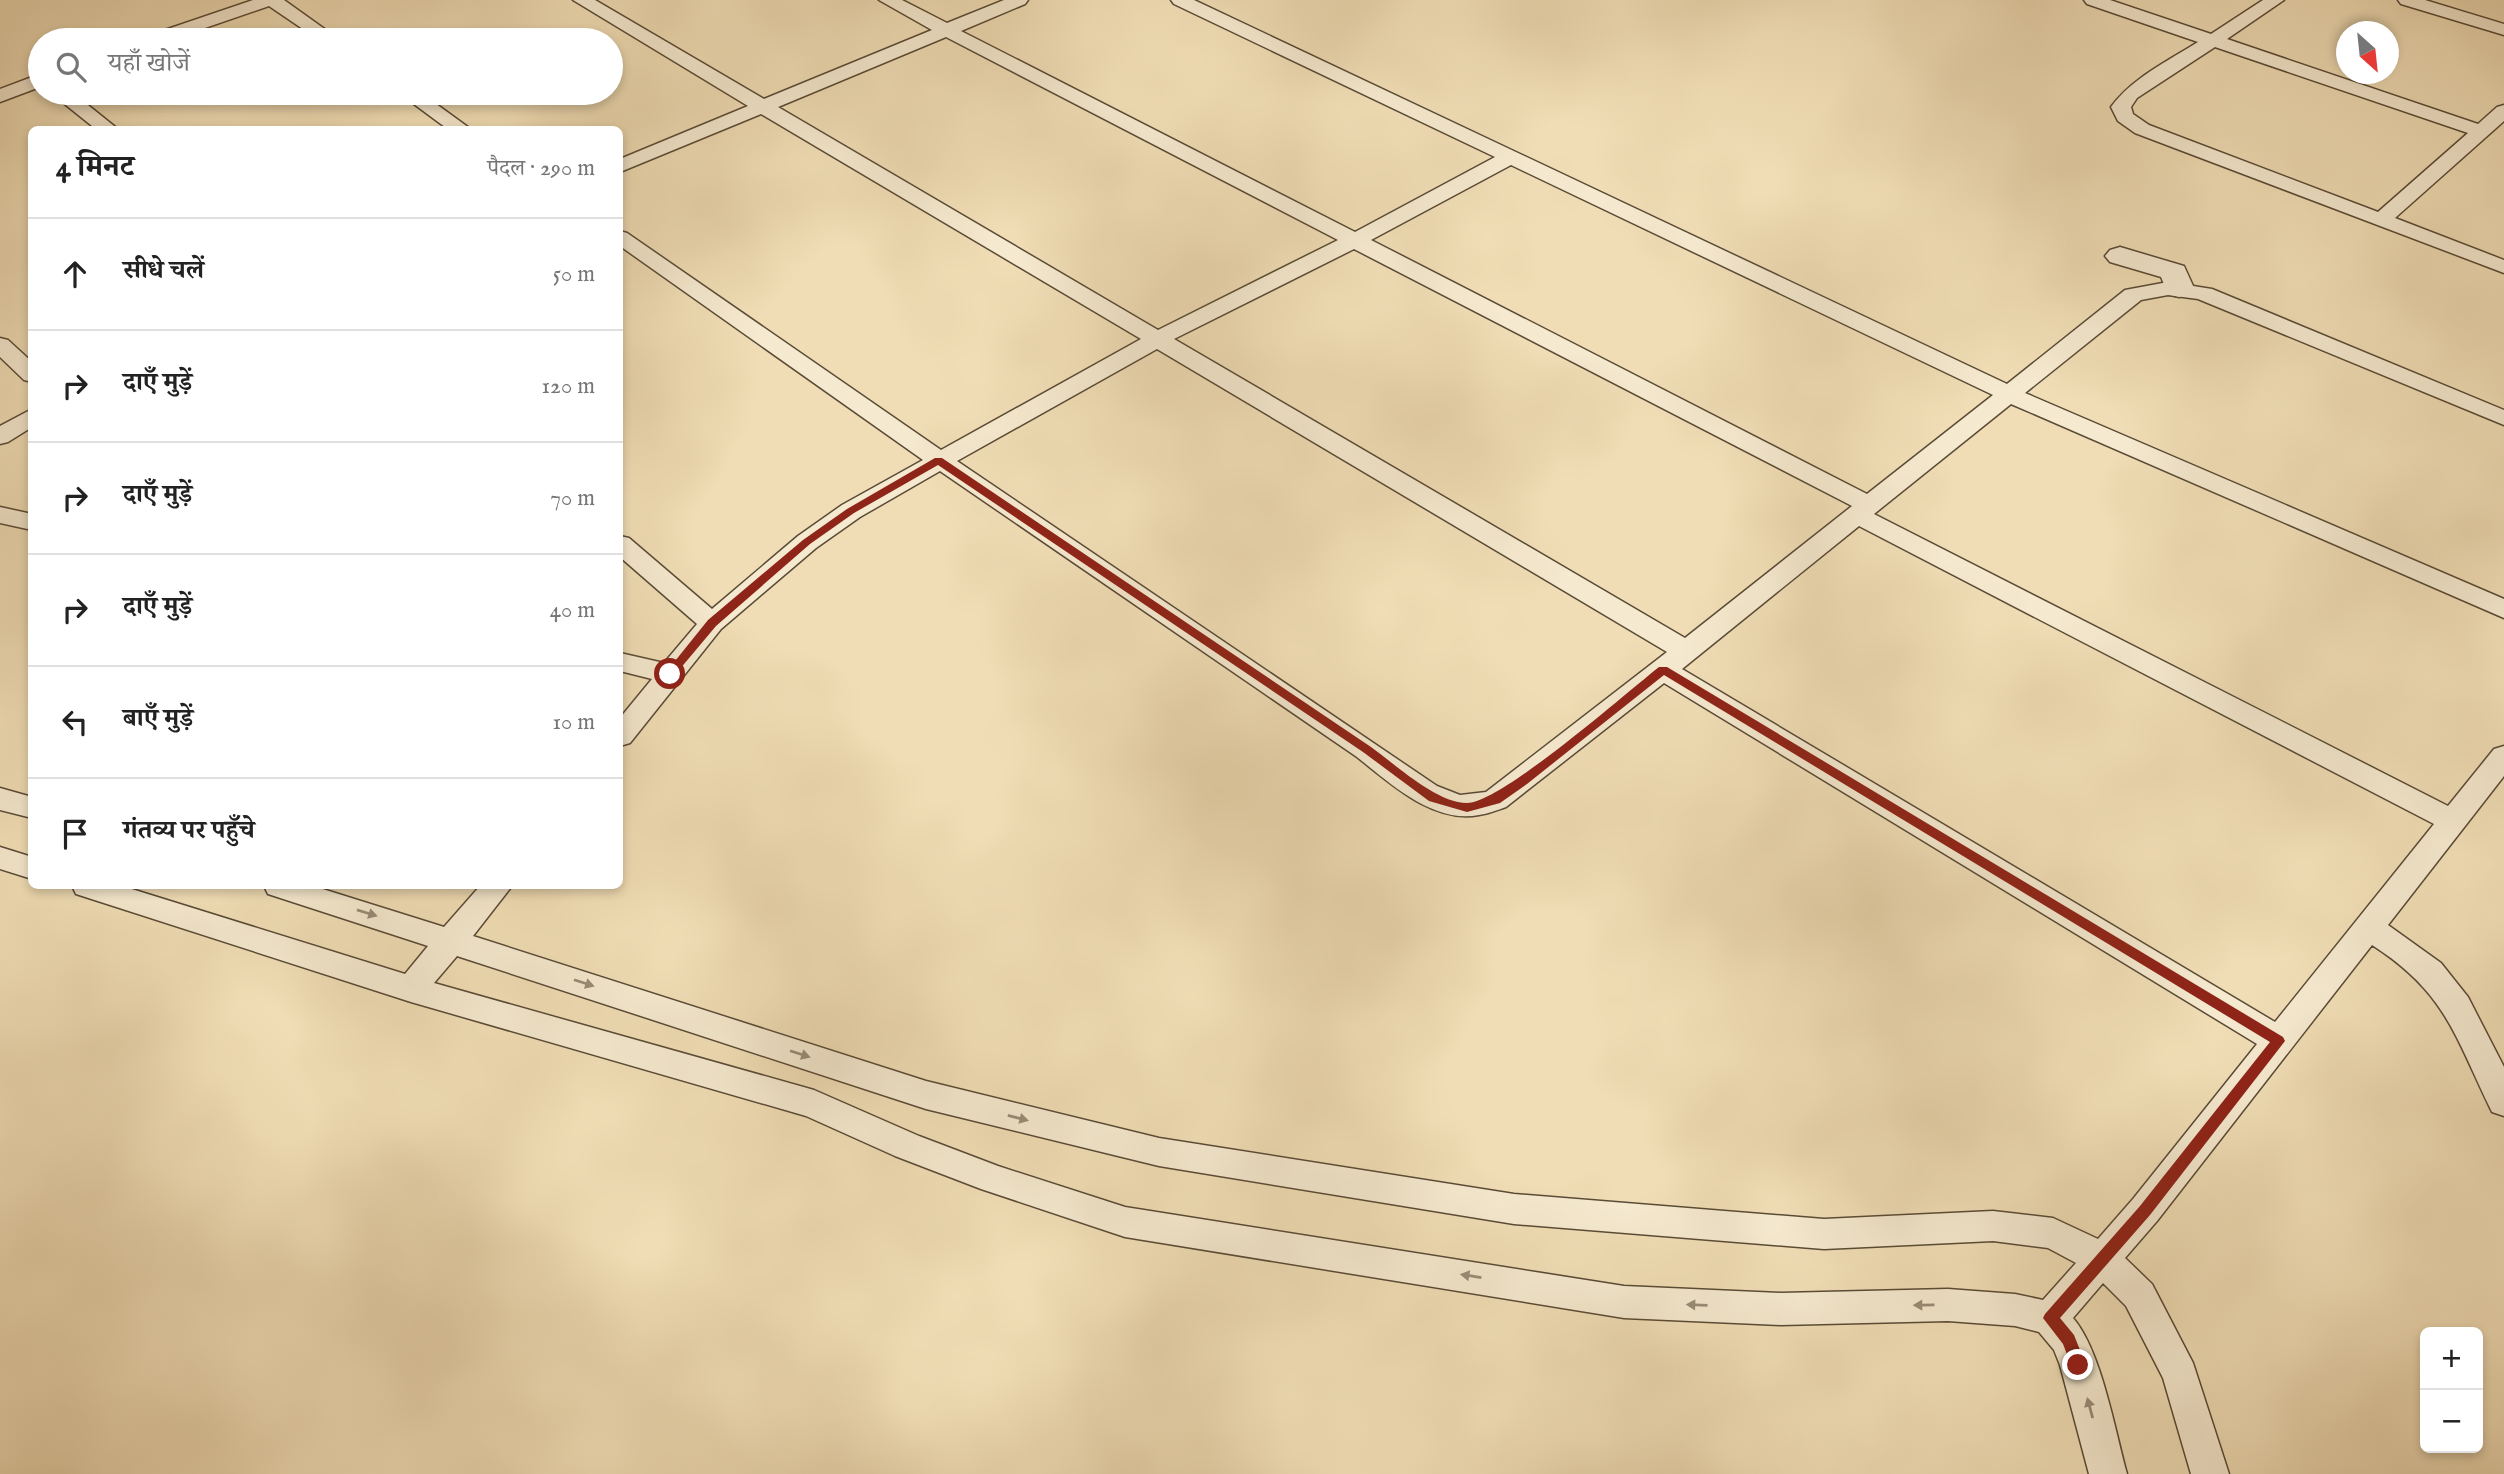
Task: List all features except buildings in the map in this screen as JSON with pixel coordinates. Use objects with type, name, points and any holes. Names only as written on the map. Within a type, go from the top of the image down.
[{"type":"street","points":[[2120,256],[2174,272],[2179,288]]},
{"type":"lane","points":[[188,28],[271,0],[313,28]]},
{"type":"lane","points":[[582,0],[1686,651]]},
{"type":"lane","points":[[888,0],[1355,240],[2453,821]]},
{"type":"lane","points":[[623,165],[761,105],[1019,0]]},
{"type":"lane","points":[[1180,0],[2009,394],[2504,609]]},
{"type":"lane","points":[[2093,0],[2481,131]]},
{"type":"lane","points":[[2275,0],[2130,94],[2121,107],[2125,117],[2142,129],[2504,267]]},
{"type":"lane","points":[[2407,0],[2504,30]]},
{"type":"lane","points":[[0,96],[28,85]]},
{"type":"lane","points":[[77,105],[105,126]]},
{"type":"lane","points":[[427,105],[457,126]]},
{"type":"lane","points":[[2381,220],[2504,111]]},
{"type":"lane","points":[[623,732],[712,623],[807,542],[851,511],[1158,339],[1355,240],[1510,157]]},
{"type":"lane","points":[[623,239],[939,460],[1434,798],[1467,807],[1496,800],[1523,781],[2133,295],[2152,288],[2179,288],[2204,294],[2504,418]]},
{"type":"lane","points":[[0,345],[28,371]]},
{"type":"lane","points":[[0,437],[28,419]]},
{"type":"lane","points":[[0,515],[28,521]]},
{"type":"lane","points":[[623,547],[712,623]]},
{"type":"lane","points":[[623,663],[670,674]]},
{"type":"lane","points":[[1663,670],[2279,1041]]},
{"type":"lane","points":[[2050,1318],[2145,1210],[2504,756]]},
{"type":"lane","points":[[0,799],[28,807]]},
{"type":"lane","points":[[0,858],[28,867]]},
{"type":"lane","points":[[96,889],[411,989],[814,1104],[907,1146],[993,1179],[1125,1222],[1624,1302],[1781,1309],[1948,1305],[2015,1310],[2050,1318],[2069,1340],[2108,1474]]},
{"type":"lane","points":[[289,889],[926,1095],[1159,1152],[1514,1209],[1824,1234],[1993,1226],[2053,1233],[2103,1259],[2138,1295],[2180,1375],[2210,1474]]},
{"type":"lane","points":[[411,989],[495,889]]},
{"type":"lane","points":[[2369,928],[2407,952],[2438,980],[2462,1018],[2504,1102]]},
{"type":"route","points":[[670,674],[712,623],[807,542],[851,511],[939,460],[1434,798],[1467,807],[1496,800],[1663,670],[2279,1041],[2145,1210],[2050,1318],[2069,1340],[2078,1365]]}]
